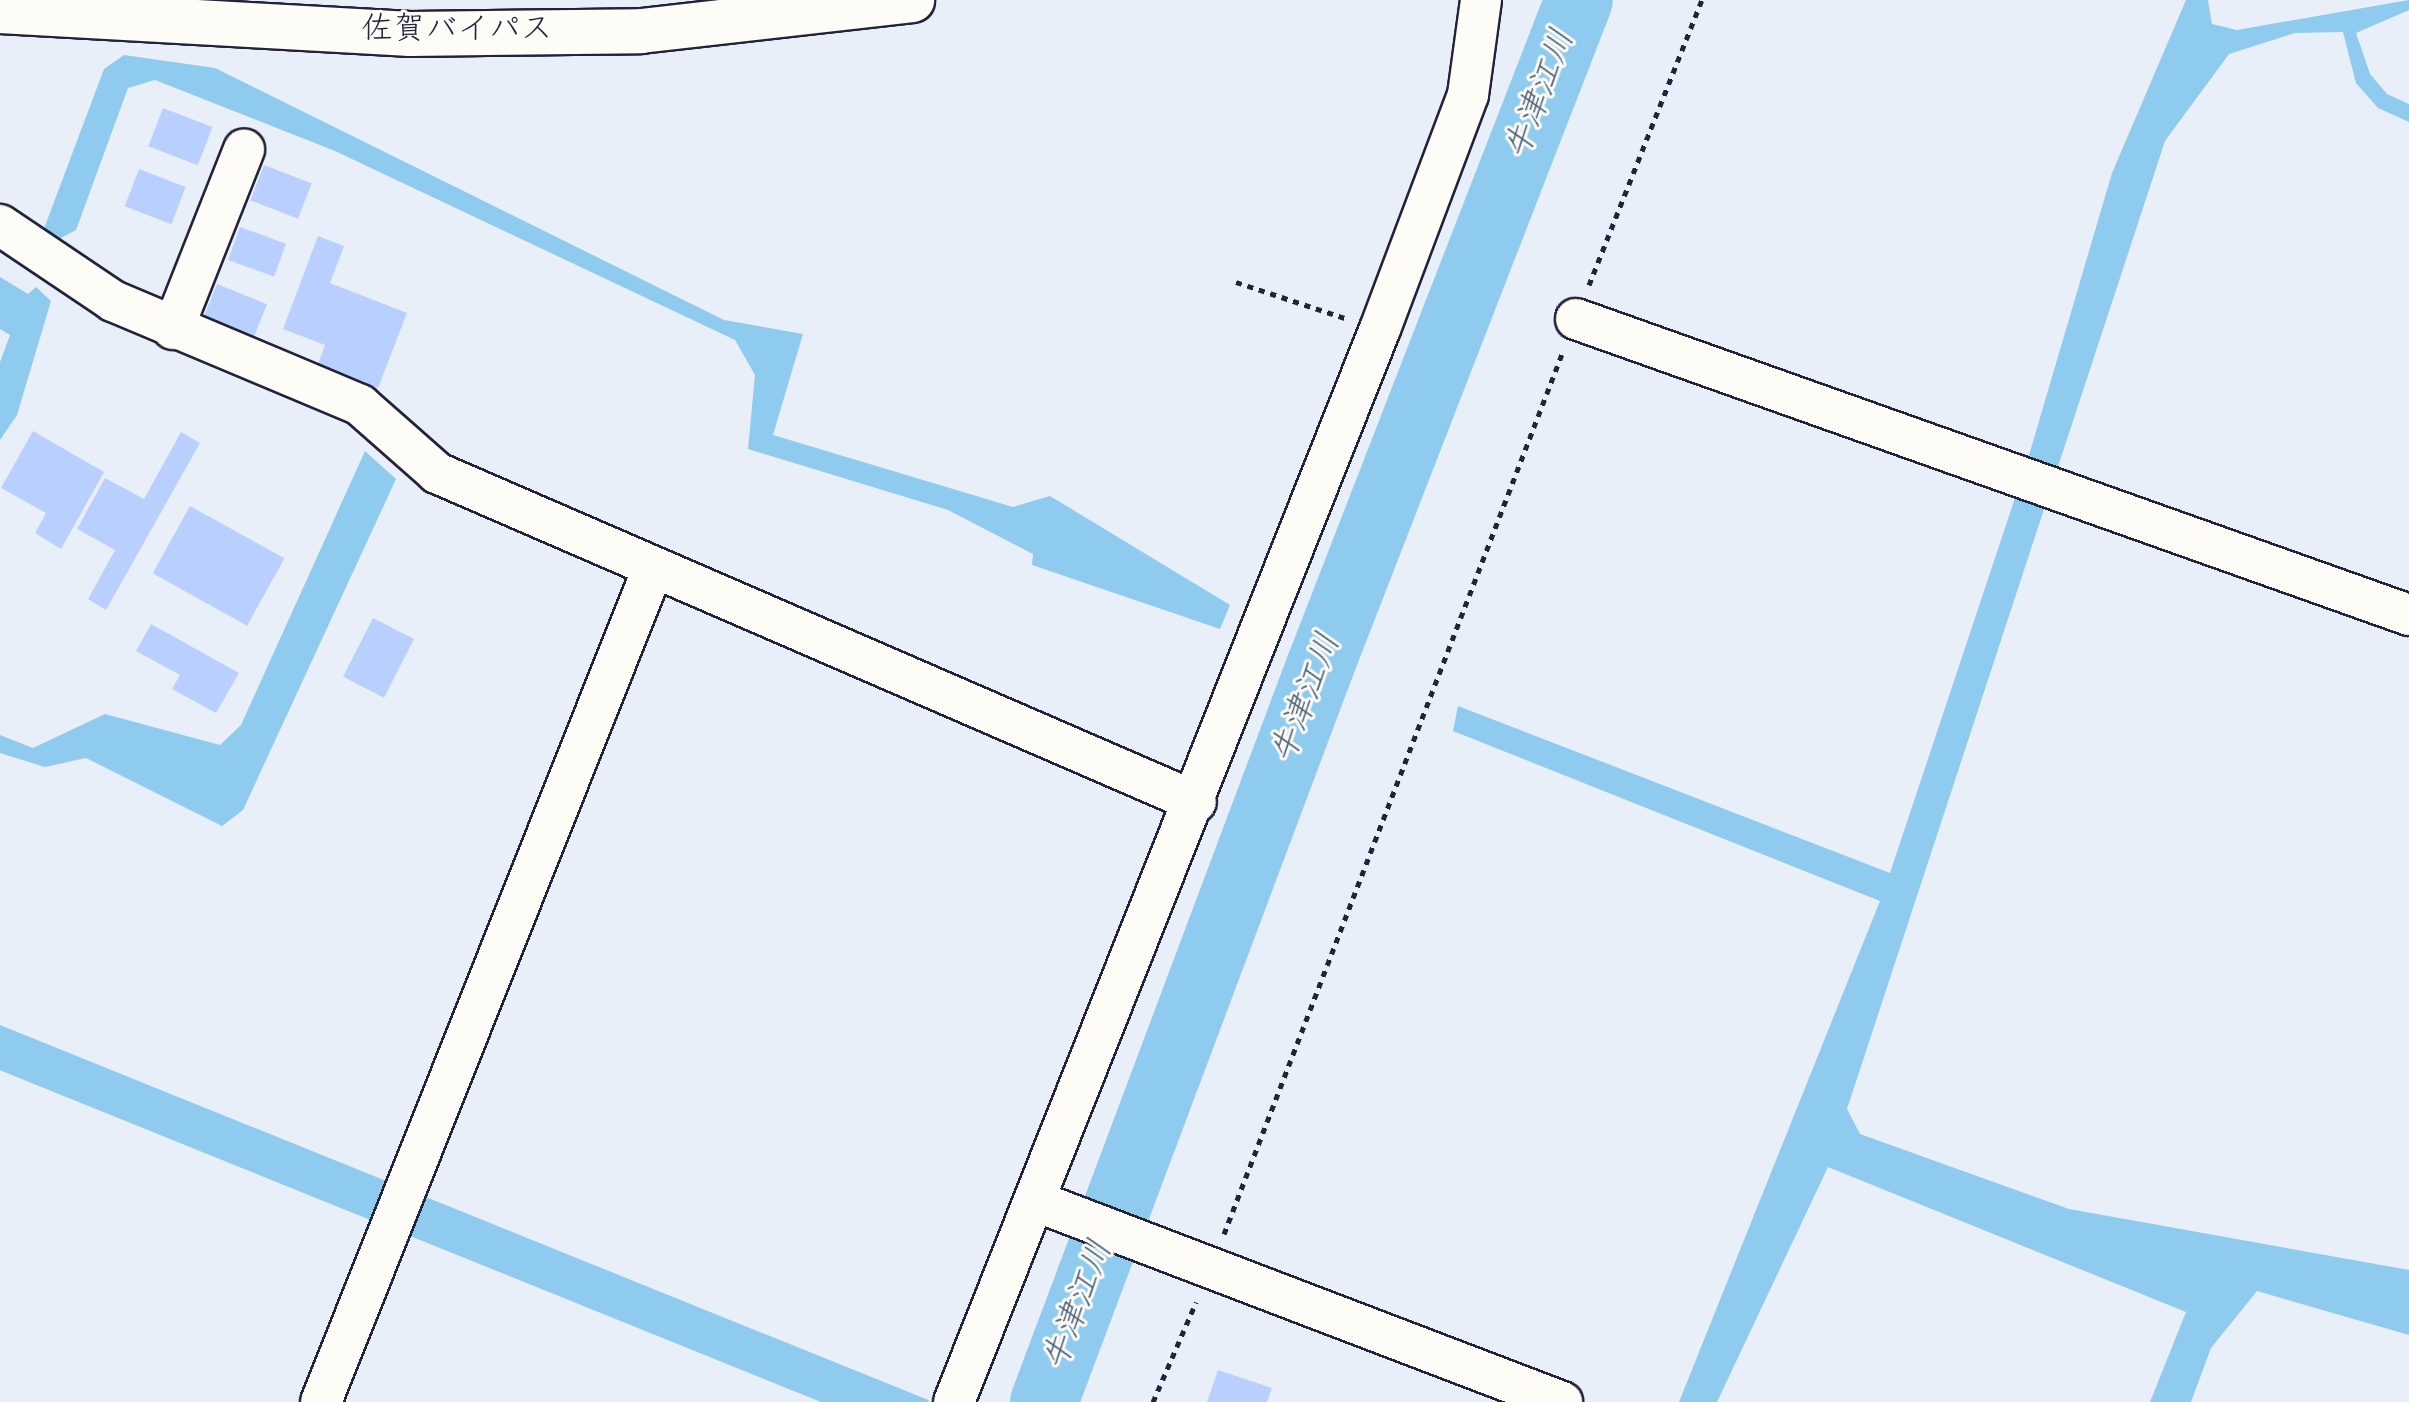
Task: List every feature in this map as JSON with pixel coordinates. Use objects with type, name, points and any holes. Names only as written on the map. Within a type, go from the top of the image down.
[{"type":"highway","name":"佐賀バイパス","points":[[0,11],[410,34],[641,31],[912,0]]},
{"type":"street","points":[[954,1402],[1038,1202],[1196,802],[1468,95],[1481,0]]},
{"type":"street","points":[[173,329],[244,150]]},
{"type":"street","points":[[0,225],[113,301],[173,329],[360,405],[437,473],[652,571],[1196,802]]},
{"type":"street","points":[[1576,319],[2409,615]]},
{"type":"street","points":[[321,1402],[652,571]]},
{"type":"street","points":[[1038,1202],[1210,1271],[1562,1402]]},
{"type":"path","points":[[1153,1402],[1210,1271],[1702,0]]},
{"type":"path","points":[[1236,282],[1380,329]]},
{"type":"water","points":[[2186,0],[2208,0],[2212,24],[2237,30],[2409,0],[2409,10],[2356,33],[2370,74],[2387,94],[2409,104],[2409,122],[2378,108],[2356,83],[2343,32],[2295,33],[2229,54],[2165,141],[1847,1109],[1860,1134],[2069,1209],[2409,1270],[2409,1335],[2257,1291],[2211,1348],[2191,1402],[2150,1402],[2186,1312],[1828,1167],[1717,1402],[1679,1402],[1880,901],[1453,731],[1458,706],[1890,873],[2027,462],[2112,173]]},
{"type":"water","points":[[124,55],[215,68],[724,320],[803,334],[773,435],[1013,507],[1050,496],[1230,605],[1220,629],[1032,565],[1033,554],[948,510],[748,449],[755,375],[735,340],[335,151],[155,80],[128,88],[76,230],[57,240],[42,234],[104,69]]},
{"type":"water","points":[[0,277],[28,294],[36,287],[51,301],[17,415],[0,440],[0,362],[10,335],[0,329]]},
{"type":"water","points":[[365,451],[396,479],[243,810],[222,826],[86,758],[45,767],[0,753],[0,735],[33,748],[105,714],[220,745],[241,725]]},
{"type":"water","points":[[0,1025],[929,1400],[821,1402],[0,1070]]},
{"type":"building","points":[[163,108],[212,127],[198,165],[148,146]]},
{"type":"building","points":[[264,165],[312,183],[298,219],[250,200]]},
{"type":"building","points":[[139,169],[186,187],[171,224],[125,206]]},
{"type":"building","points":[[240,227],[286,244],[274,277],[228,260]]},
{"type":"building","points":[[318,236],[344,246],[330,283],[407,313],[378,388],[318,364],[325,345],[283,329]]},
{"type":"building","points":[[217,284],[267,304],[251,343],[201,323]]},
{"type":"building","points":[[33,431],[104,472],[61,549],[35,533],[46,513],[1,488]]},
{"type":"building","points":[[181,432],[200,443],[106,610],[88,599],[115,550],[77,529],[105,478],[144,499]]},
{"type":"building","points":[[190,506],[284,558],[247,626],[153,573]]},
{"type":"building","points":[[373,618],[414,639],[384,698],[343,677]]},
{"type":"building","points":[[151,624],[239,673],[216,713],[172,689],[180,675],[136,651]]},
{"type":"building","points":[[1218,1370],[1272,1388],[1267,1402],[1207,1402]]},
{"type":"waterway","name":"牛津江川","points":[[1044,1402],[1321,664],[1579,0]]}]
